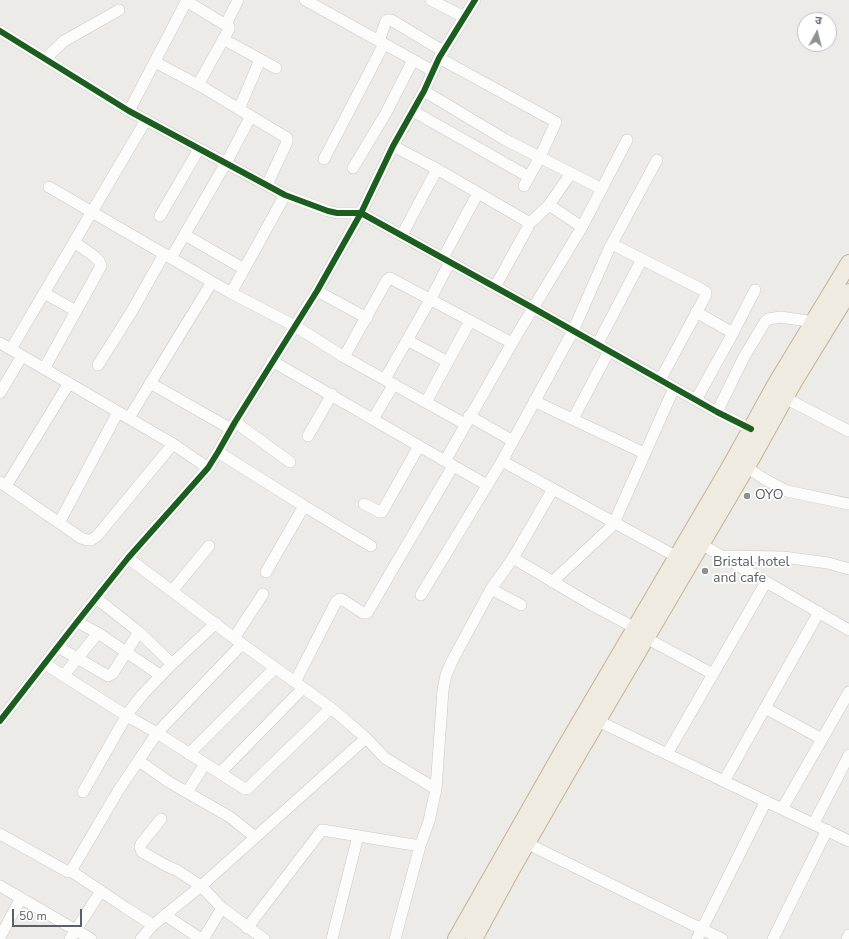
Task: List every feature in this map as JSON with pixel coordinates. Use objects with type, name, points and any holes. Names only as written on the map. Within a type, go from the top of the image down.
[{"type":"highway","points":[[456,939],[598,721],[676,557],[849,263]]},
{"type":"highway","points":[[474,939],[520,840],[641,633],[701,544],[785,398],[849,292]]},
{"type":"street","points":[[129,111],[186,0],[229,27]]},
{"type":"street","points":[[198,85],[229,27],[227,22],[238,0]]},
{"type":"street","points":[[305,0],[433,71]]},
{"type":"street","points":[[431,0],[464,17]]},
{"type":"street","points":[[0,721],[128,558],[208,468],[272,360],[317,291],[361,213],[393,146],[424,91],[441,55],[475,0]]},
{"type":"street","points":[[45,59],[64,40],[119,10]]},
{"type":"street","points":[[324,159],[382,43],[386,21],[388,20],[392,20],[441,55],[556,122],[527,181],[413,111]]},
{"type":"street","points":[[0,32],[129,111],[285,195],[328,212],[361,213],[717,412],[751,429]]},
{"type":"street","points":[[223,39],[276,68]]},
{"type":"street","points":[[239,109],[260,60]]},
{"type":"street","points":[[353,168],[386,113],[413,60]]},
{"type":"street","points":[[155,62],[198,85],[287,138],[287,142],[267,185]]},
{"type":"street","points":[[424,91],[504,139],[602,189]]},
{"type":"street","points":[[98,365],[168,256],[185,235],[251,116]]},
{"type":"street","points":[[11,349],[146,120]]},
{"type":"street","points":[[220,773],[299,685],[336,602],[343,600],[363,613],[366,614],[368,612],[449,464],[467,420],[582,227],[627,140]]},
{"type":"street","points":[[393,146],[437,169],[527,221],[529,224]]},
{"type":"street","points":[[160,216],[199,149]]},
{"type":"street","points":[[420,595],[488,485],[513,441],[573,331],[612,244],[658,160]]},
{"type":"street","points":[[402,235],[437,169]]},
{"type":"street","points":[[495,287],[529,224],[549,205],[570,173]]},
{"type":"street","points":[[49,187],[231,293],[295,326],[344,357],[389,382],[426,402],[513,441]]},
{"type":"street","points":[[373,419],[407,340],[430,300],[446,260],[478,193]]},
{"type":"street","points":[[231,293],[285,195]]},
{"type":"street","points":[[549,205],[582,227]]},
{"type":"street","points":[[185,235],[244,269]]},
{"type":"street","points":[[44,369],[100,269],[101,264],[94,256],[74,242]]},
{"type":"street","points":[[612,244],[706,292],[706,295],[660,380]]},
{"type":"street","points":[[597,345],[642,260]]},
{"type":"street","points":[[344,357],[389,278],[512,344]]},
{"type":"street","points":[[129,418],[212,282]]},
{"type":"street","points":[[696,400],[755,290]]},
{"type":"street","points":[[317,291],[367,318]]},
{"type":"street","points":[[44,293],[76,311]]},
{"type":"street","points":[[696,312],[733,333]]},
{"type":"street","points":[[717,412],[741,364],[768,319],[781,317],[814,322]]},
{"type":"street","points":[[426,402],[470,321]]},
{"type":"street","points":[[407,340],[448,362]]},
{"type":"street","points":[[0,343],[173,444],[208,468]]},
{"type":"street","points":[[573,419],[609,352]]},
{"type":"street","points":[[0,393],[22,356]]},
{"type":"street","points":[[272,360],[449,464],[488,485]]},
{"type":"street","points":[[69,383],[3,484],[81,538],[91,540],[97,536],[173,444]]},
{"type":"street","points":[[150,383],[233,426],[290,462]]},
{"type":"street","points":[[552,582],[614,523],[674,388]]},
{"type":"street","points":[[308,436],[332,394]]},
{"type":"street","points":[[785,398],[849,431]]},
{"type":"street","points":[[534,401],[644,453]]},
{"type":"street","points":[[59,523],[118,412]]},
{"type":"street","points":[[364,504],[382,512],[419,446]]},
{"type":"street","points":[[218,452],[371,546]]},
{"type":"street","points":[[502,461],[676,557]]},
{"type":"street","points":[[746,468],[787,491],[849,504]]},
{"type":"street","points":[[395,939],[420,846],[429,821],[436,789],[443,690],[446,676],[452,661],[491,589],[512,558],[553,489]]},
{"type":"street","points":[[266,572],[304,506]]},
{"type":"street","points":[[701,544],[849,630]]},
{"type":"street","points":[[172,591],[209,546]]},
{"type":"street","points":[[723,556],[783,557],[828,563],[849,569]]},
{"type":"street","points":[[128,558],[238,641],[331,708],[366,738],[385,758],[436,789]]},
{"type":"street","points":[[512,558],[713,674]]},
{"type":"street","points":[[667,754],[766,582]]},
{"type":"street","points":[[491,589],[521,605]]},
{"type":"street","points":[[71,871],[138,760],[157,733],[238,641],[264,594]]},
{"type":"street","points":[[96,598],[138,632],[172,664]]},
{"type":"street","points":[[724,781],[819,612]]},
{"type":"street","points":[[77,622],[98,633],[125,653],[160,675]]},
{"type":"street","points":[[84,792],[127,716],[143,694],[160,675],[216,623]]},
{"type":"street","points":[[58,647],[108,676],[113,673],[138,632]]},
{"type":"street","points":[[64,675],[98,633]]},
{"type":"street","points":[[45,664],[244,789],[246,789],[331,708]]},
{"type":"street","points":[[189,754],[275,668]]},
{"type":"street","points":[[782,808],[849,692]]},
{"type":"street","points":[[765,708],[822,739]]},
{"type":"street","points":[[598,721],[849,841]]},
{"type":"street","points":[[141,939],[153,925],[201,886],[366,738]]},
{"type":"street","points":[[814,823],[849,756]]},
{"type":"street","points":[[138,760],[169,782],[230,817],[255,837]]},
{"type":"street","points":[[187,792],[205,764]]},
{"type":"street","points":[[700,934],[766,801]]},
{"type":"street","points":[[161,819],[141,844],[140,849],[142,852],[178,871],[201,886],[222,908],[247,928],[264,939]]},
{"type":"street","points":[[247,928],[320,832],[326,830],[420,846]]},
{"type":"street","points":[[773,939],[827,830]]},
{"type":"street","points":[[0,834],[68,872],[71,871],[153,925]]},
{"type":"street","points":[[332,939],[358,836]]},
{"type":"street","points":[[520,840],[700,934],[722,939]]},
{"type":"street","points":[[0,886],[21,898],[72,934],[91,939]]},
{"type":"street","points":[[72,934],[101,892]]},
{"type":"street","points":[[0,937],[21,898]]},
{"type":"street","points":[[165,915],[202,939],[222,908]]},
{"type":"street","points":[[847,939],[849,935]]},
{"type":"cycle path","points":[[0,721],[128,558],[208,468],[317,291],[361,213],[393,146],[424,91],[439,58],[475,0]]},
{"type":"cycle path","points":[[0,31],[129,111],[285,195],[328,211],[337,213],[361,213],[717,412],[751,429]]},
{"type":"place","name":"OYO","points":[[747,496]]},
{"type":"place","name":"Bristal hotel and cafe","points":[[705,571]]}]
